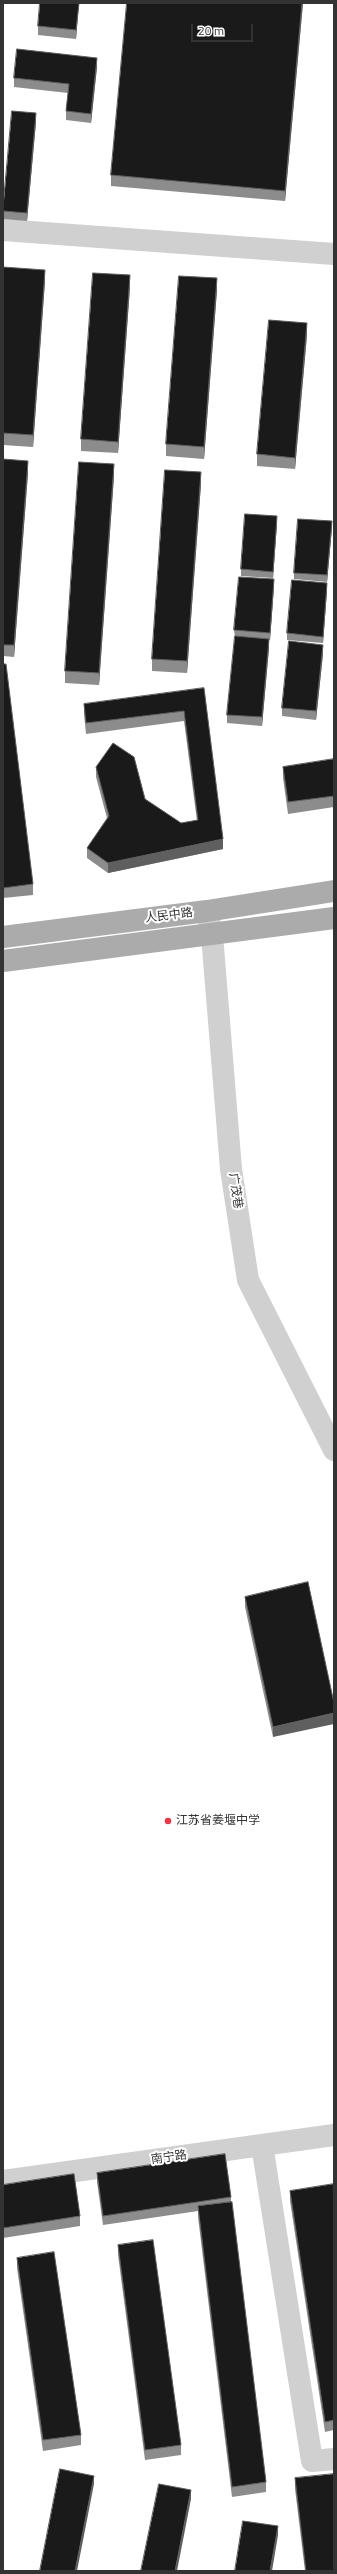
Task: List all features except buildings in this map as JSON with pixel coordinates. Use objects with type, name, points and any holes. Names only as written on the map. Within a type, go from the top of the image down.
[{"type":"main road","name":"人民中路","points":[[3,936],[207,911],[334,891]]},
{"type":"main road","name":"人民中路","points":[[3,961],[334,918]]},
{"type":"street","points":[[3,230],[334,254]]},
{"type":"street","name":"广茂巷","points":[[207,911],[212,935],[231,1168],[248,1280],[334,1450]]},
{"type":"street","name":"南宁路","points":[[3,2182],[334,2135]]},
{"type":"street","points":[[262,2145],[312,2461],[334,2459]]},
{"type":"place","name":"江苏省姜堰中学","points":[[168,1821]]}]
